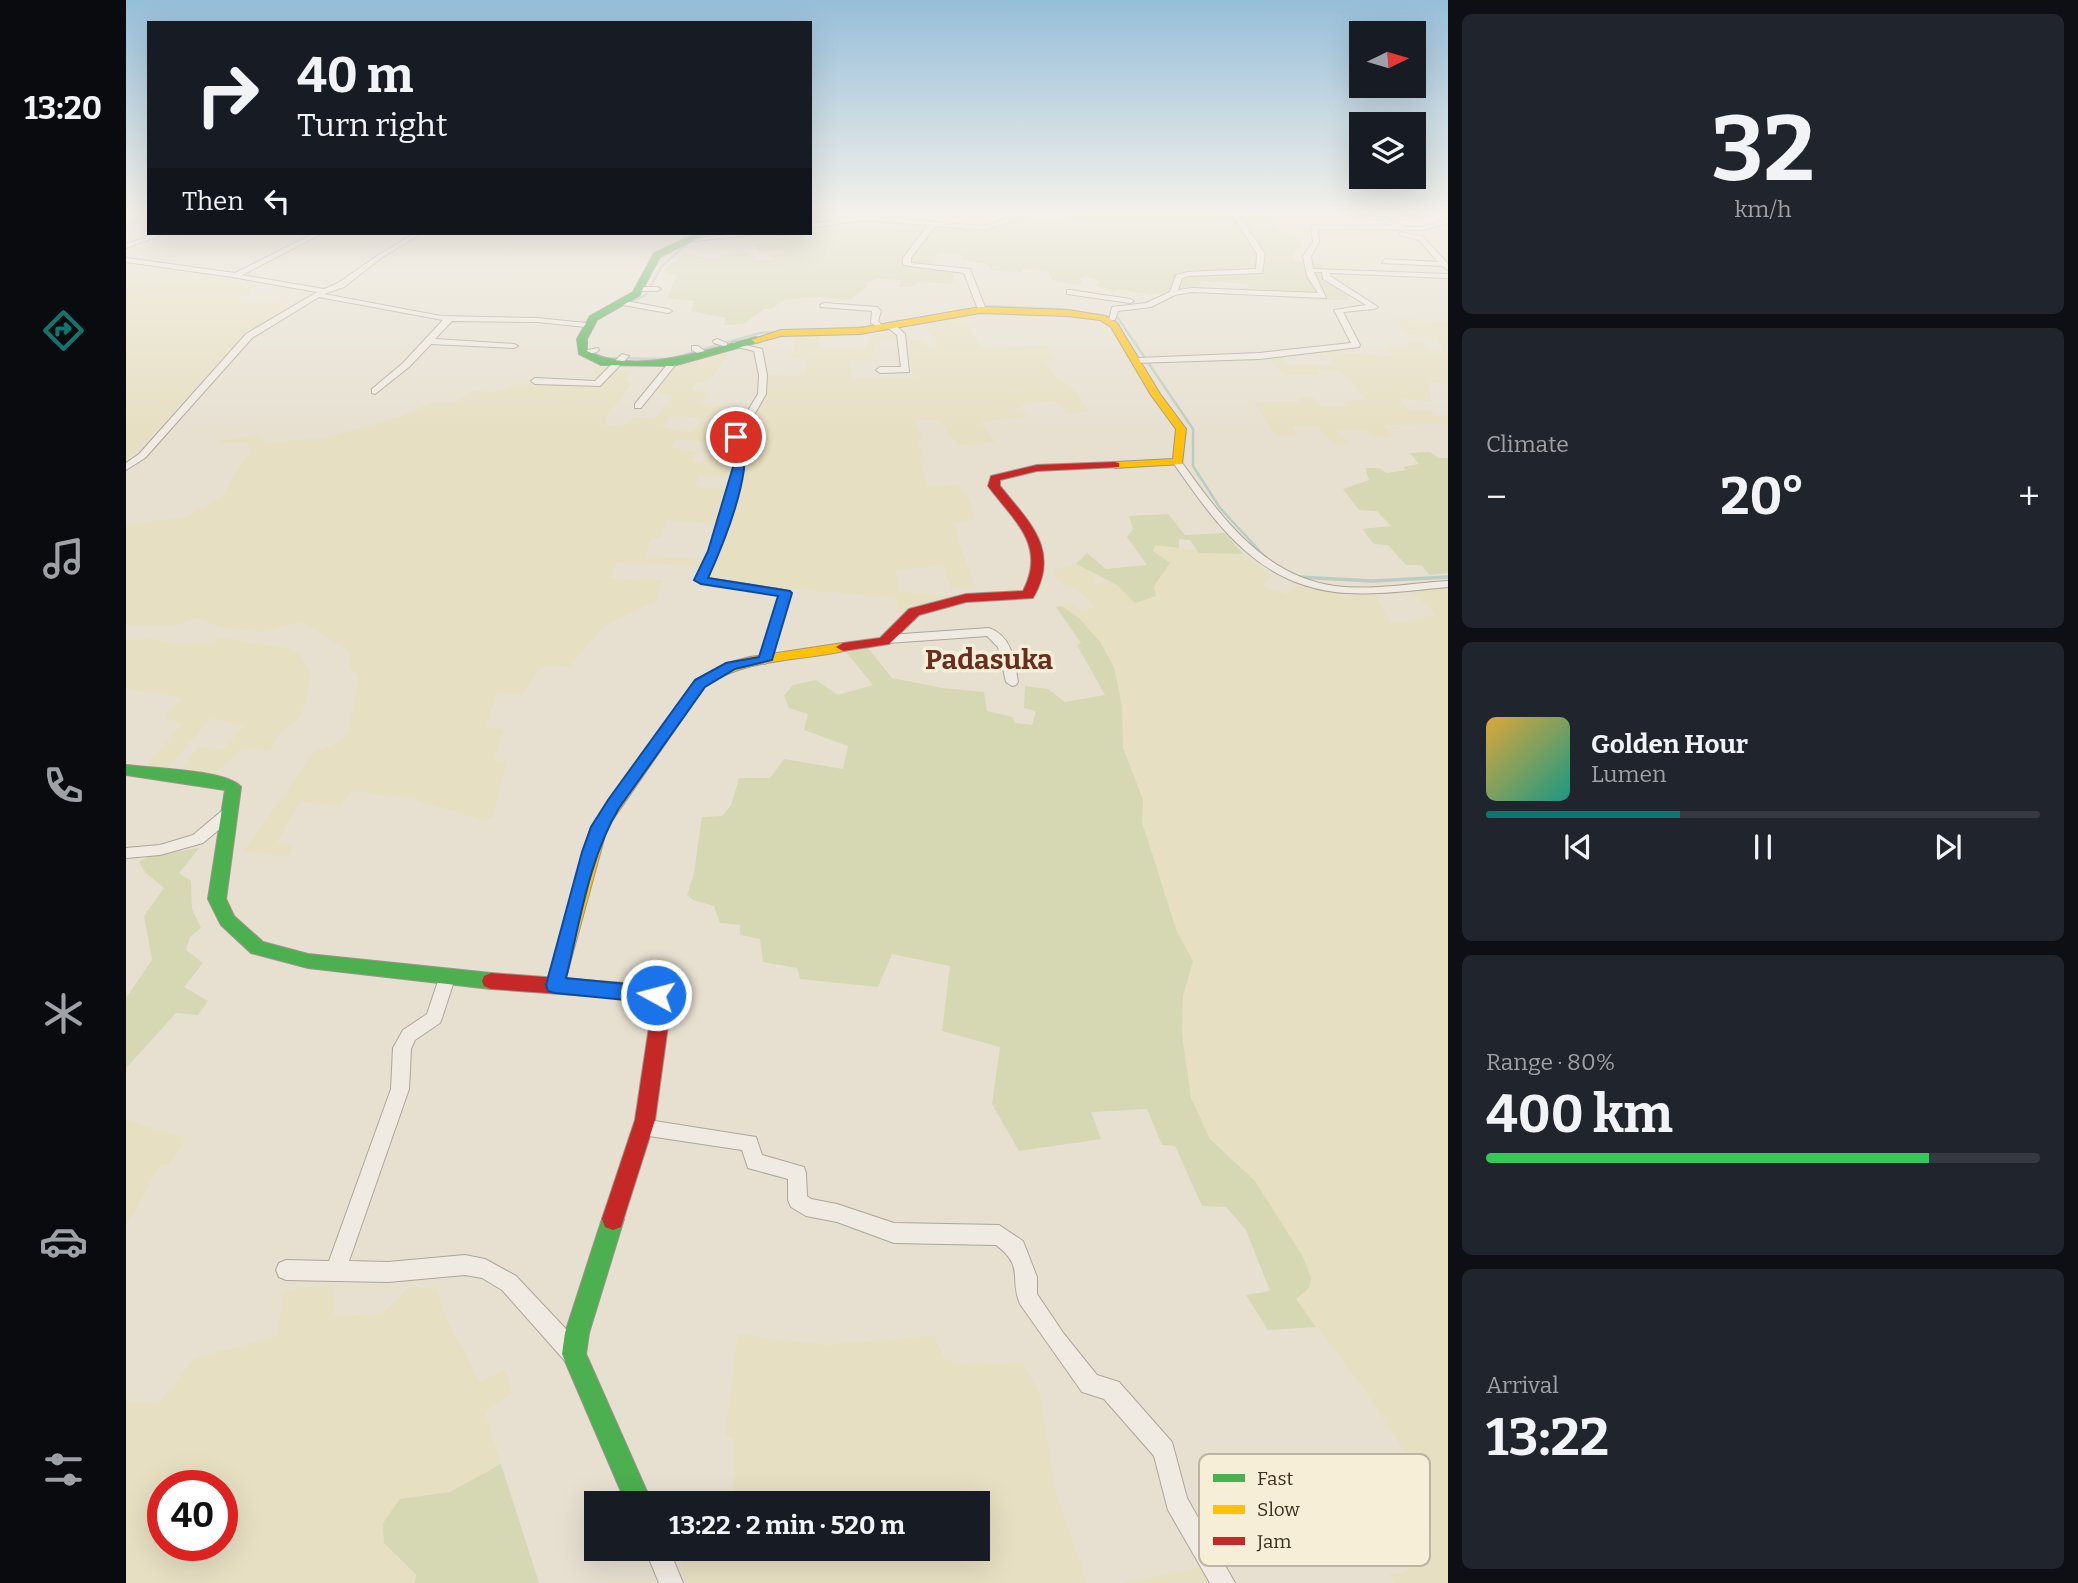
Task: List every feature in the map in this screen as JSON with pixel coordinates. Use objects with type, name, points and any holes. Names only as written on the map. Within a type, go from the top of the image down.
[{"type":"street","points":[[311,288],[321,289],[321,293]]},
{"type":"street","points":[[126,467],[142,456],[249,336],[334,288]]},
{"type":"street","points":[[649,288],[626,303],[595,313],[588,340],[592,360],[672,360],[741,338],[784,329],[880,325],[981,307],[1112,315],[1156,302],[1173,293],[1200,289],[1323,296],[1318,288]]},
{"type":"street","points":[[974,288],[981,307]]},
{"type":"street","points":[[1173,293],[1175,288]]},
{"type":"street","points":[[1142,361],[1259,356],[1356,345],[1338,310],[1374,307],[1343,288]]},
{"type":"street","points":[[1070,292],[1111,300],[1156,302]]},
{"type":"street","points":[[321,293],[449,319],[537,320],[588,340]]},
{"type":"street","points":[[626,303],[668,311]]},
{"type":"street","points":[[1082,304],[1112,315],[1181,429],[1177,462],[1222,523],[1261,562],[1299,583],[1336,590],[1448,584]]},
{"type":"street","points":[[824,305],[874,309],[877,311],[880,325]]},
{"type":"street","points":[[537,320],[548,309]]},
{"type":"street","points":[[375,391],[449,319]]},
{"type":"street","points":[[880,325],[901,334],[906,370],[880,370]]},
{"type":"street","points":[[741,338],[758,349],[763,388],[735,440],[739,467],[714,551],[701,580],[785,593],[765,660]]},
{"type":"street","points":[[429,341],[514,346]]},
{"type":"street","points":[[535,381],[594,385],[617,358]]},
{"type":"street","points":[[638,406],[672,360]]},
{"type":"street","points":[[888,639],[903,620],[914,612],[973,597],[1015,597],[1031,592],[1040,562],[1039,547],[1026,522],[995,486],[995,478],[1037,468],[1177,462]]},
{"type":"street","points":[[555,985],[599,827],[700,683],[731,666],[888,639],[989,632],[995,635],[1007,651],[1012,682]]},
{"type":"street","points":[[126,770],[230,783],[234,792],[217,899],[228,920],[247,942],[271,954],[447,978],[650,993],[660,999],[650,1094],[577,1333],[574,1354]]},
{"type":"street","points":[[126,853],[160,850],[198,839],[231,811]]},
{"type":"street","points":[[335,1271],[401,1088],[402,1048],[409,1035],[434,1018],[447,978]]},
{"type":"street","points":[[642,1127],[749,1143],[755,1162],[797,1173],[798,1200],[806,1207],[837,1213],[894,1233],[999,1235],[1012,1242],[1026,1274],[1029,1300],[1056,1341],[1090,1384],[1111,1390],[1164,1450],[1176,1502],[1199,1542]]},
{"type":"street","points":[[286,1270],[388,1272],[465,1265],[485,1269],[509,1283],[574,1354],[634,1491]]},
{"type":"street","points":[[662,1561],[671,1583]]},
{"type":"street","points":[[1213,1566],[1223,1583]]},
{"type":"shaded area","points":[[126,288],[255,288],[238,300],[296,305],[258,327],[126,461]]},
{"type":"shaded area","points":[[961,310],[982,349],[1046,345],[1057,360],[1045,362],[1054,375],[1074,390],[1089,411],[1068,414],[1055,401],[1020,404],[1027,417],[981,422],[995,442],[959,446],[938,420],[916,420],[922,439],[917,440],[923,457],[919,458],[928,486],[958,485],[970,502],[974,520],[955,522],[958,540],[976,588],[952,589],[942,566],[896,570],[898,592],[950,595],[952,598],[899,613],[895,598],[716,582],[707,580],[728,525],[666,520],[660,538],[651,538],[646,556],[706,558],[701,567],[616,563],[611,578],[662,580],[658,600],[603,627],[569,667],[548,666],[538,670],[522,695],[497,694],[486,726],[503,730],[494,761],[506,762],[493,818],[481,820],[413,799],[352,791],[340,807],[301,802],[277,842],[294,845],[288,857],[243,852],[314,752],[341,741],[348,731],[359,677],[350,667],[350,653],[305,623],[293,623],[264,632],[225,629],[197,618],[178,625],[126,625],[126,523],[185,518],[222,496],[250,450],[248,443],[219,441],[259,435],[266,442],[327,438],[401,416],[430,403],[454,403],[472,391],[493,392],[517,384],[529,385],[531,381],[593,385],[600,377],[590,376],[595,365],[630,371],[626,381],[632,383],[606,417],[604,425],[622,426],[634,417],[654,419],[673,397],[654,391],[676,366],[676,360],[723,352],[728,355],[709,382],[697,382],[691,390],[707,393],[702,404],[756,409],[765,394],[768,375],[804,376],[807,360],[791,359],[796,333],[819,333],[820,348],[862,350],[866,348],[870,334],[897,335],[900,341],[879,341],[877,349],[872,350],[872,361],[850,360],[851,378],[913,378],[909,340],[924,340],[929,350],[939,349],[920,318]],"holes":[[[673,415],[745,425],[735,443],[735,490],[695,487],[699,476],[730,478],[733,459],[708,456],[701,464],[692,461],[696,452],[671,448],[677,439],[703,442],[715,424],[700,422],[690,433],[663,427]]]},
{"type":"shaded area","points":[[1396,318],[1448,322],[1448,384],[1429,382],[1431,401],[1400,399],[1408,410],[1432,411],[1437,415],[1448,416],[1448,424],[1384,425],[1393,437],[1373,437],[1367,430],[1336,430],[1349,444],[1333,444],[1319,427],[1292,427],[1298,437],[1277,437],[1253,402],[1300,402],[1300,398],[1314,398],[1322,407],[1347,407],[1343,401],[1365,399],[1339,370],[1318,370],[1319,375],[1285,375],[1266,358],[1280,356],[1289,365],[1336,366],[1323,351],[1339,350],[1342,353],[1392,356],[1388,347],[1408,348],[1406,342],[1422,343],[1427,351],[1445,353],[1437,337],[1404,334]]},
{"type":"shaded area","points":[[1155,545],[1195,550],[1199,553],[1243,554],[1272,576],[1262,586],[1287,594],[1297,585],[1329,593],[1375,593],[1391,624],[1437,615],[1409,590],[1448,588],[1448,1583],[1394,1583],[1389,1573],[1402,1573],[1412,1566],[1430,1566],[1430,1454],[1406,1454],[1361,1385],[1296,1299],[1309,1288],[1235,1161],[1210,1139],[1191,1098],[1182,1034],[1183,996],[1192,961],[1177,932],[1142,822],[1143,800],[1077,617],[1061,606],[1071,603],[1081,611],[1095,607],[1074,587],[1068,588],[1054,577],[1055,570],[1076,564],[1096,576],[1093,578],[1097,582],[1114,583],[1123,589],[1154,586],[1170,563],[1153,551]]},
{"type":"shaded area","points":[[224,638],[292,649],[299,655],[311,673],[305,706],[298,720],[281,732],[269,751],[241,748],[214,775],[180,770],[199,746],[222,750],[244,726],[211,718],[165,771],[144,768],[181,724],[165,718],[181,698],[126,688],[126,641],[146,639],[194,645]]},
{"type":"shaded area","points":[[126,1120],[186,1138],[168,1165],[159,1166],[126,1227]]},
{"type":"shaded area","points":[[333,1285],[334,1315],[381,1314],[410,1287],[436,1289],[448,1321],[480,1382],[505,1369],[513,1392],[485,1412],[501,1464],[450,1492],[400,1499],[397,1559],[416,1575],[415,1583],[126,1583],[126,1401],[160,1402],[194,1358],[277,1336],[284,1290]]},
{"type":"shaded area","points":[[738,1334],[826,1345],[934,1335],[945,1360],[970,1364],[1022,1362],[1039,1391],[1056,1493],[1087,1583],[687,1583],[680,1561],[990,1561],[990,1491],[734,1491],[734,1437],[725,1437]]},
{"type":"shaded area","points":[[1209,1566],[1218,1583],[1123,1583]]},
{"type":"green space","points":[[671,288],[866,288],[853,298],[845,300],[818,297],[784,300],[771,309],[764,309],[744,324],[724,325],[726,318],[691,311],[694,301],[667,298]]},
{"type":"green space","points":[[1103,288],[1199,288],[1152,295],[1117,289],[1114,292]]},
{"type":"green space","points":[[1241,288],[1339,288],[1349,295],[1346,295],[1349,300],[1312,300],[1243,293]]},
{"type":"green space","points":[[1430,452],[1438,458],[1448,458],[1448,573],[1430,575],[1421,565],[1406,565],[1388,545],[1374,544],[1362,529],[1391,526],[1377,511],[1359,510],[1343,489],[1369,480],[1365,468],[1379,468],[1387,473],[1406,470],[1403,467],[1419,464],[1410,453]]},
{"type":"green space","points":[[1168,514],[1185,535],[1225,533],[1243,554],[1199,553],[1190,540],[1179,539],[1179,548],[1155,545],[1153,551],[1170,563],[1154,586],[1156,596],[1135,603],[1117,585],[1076,564],[1087,553],[1106,569],[1147,565],[1127,537],[1133,529],[1129,516]]},
{"type":"green space","points":[[1061,606],[1078,617],[1100,642],[1114,667],[1122,706],[1123,747],[1143,800],[1142,822],[1177,932],[1193,961],[1183,996],[1182,1034],[1191,1098],[1210,1139],[1255,1181],[1303,1257],[1311,1278],[1309,1288],[1296,1299],[1316,1327],[1268,1330],[1246,1295],[1270,1291],[1246,1230],[1226,1207],[1202,1206],[1175,1146],[1162,1145],[1147,1109],[1091,1112],[1101,1139],[1019,1151],[992,1104],[1000,1047],[942,1031],[950,966],[892,954],[878,987],[800,979],[797,968],[763,962],[760,939],[740,935],[740,925],[720,923],[714,906],[693,900],[687,895],[694,873],[702,817],[722,816],[731,805],[739,778],[770,778],[784,759],[843,769],[848,746],[804,730],[808,714],[789,708],[784,696],[793,685],[816,680],[838,695],[873,685],[846,652],[868,648],[892,678],[942,688],[984,692],[987,711],[1013,717],[1015,723],[1032,725],[1036,711],[1024,708],[1025,686],[1048,689],[1065,702],[1105,695],[1077,645],[1081,643],[1056,607]]},
{"type":"green space","points":[[199,848],[179,873],[191,881],[192,909],[201,928],[190,937],[186,950],[203,963],[184,987],[208,1001],[198,1015],[176,1013],[126,1068],[126,998],[152,960],[144,916],[164,888],[145,872],[139,862],[150,856]]},
{"type":"green space","points":[[501,1464],[539,1583],[415,1583],[416,1575],[384,1543],[383,1523],[400,1499],[450,1492]]},
{"type":"waterway","points":[[627,304],[646,295],[650,288]]},
{"type":"waterway","points":[[589,351],[604,358],[670,359],[760,333],[867,327],[989,306],[1059,309],[1118,318],[1193,429],[1193,466],[1220,508],[1267,559]]},
{"type":"waterway","points":[[1299,577],[1372,581],[1448,577]]},
{"type":"traffic: fast","points":[[639,288],[636,294],[593,318],[582,339],[582,352],[601,362],[673,363],[756,340]]},
{"type":"traffic: fast","points":[[126,770],[221,782],[233,787],[217,899],[227,920],[257,948],[308,961],[491,981]]},
{"type":"traffic: fast","points":[[613,1219],[577,1333],[574,1354],[634,1491]]},
{"type":"traffic: slow","points":[[756,340],[781,333],[860,331],[980,310],[1068,313],[1102,318],[1114,325],[1156,395],[1181,429],[1178,462],[1115,465]]},
{"type":"traffic: slow","points":[[555,985],[599,827],[700,683],[715,673],[750,661],[843,647]]},
{"type":"traffic: jam","points":[[843,647],[884,641],[914,612],[966,598],[1028,595],[1036,579],[1039,563],[1037,549],[1024,523],[994,486],[995,478],[1037,468],[1115,465]]},
{"type":"traffic: jam","points":[[491,981],[650,993],[662,1004],[645,1120],[613,1219]]},
{"type":"district","name":"Padasuka","points":[[989,659]]},
{"type":"route","points":[[656,995],[555,985],[599,827],[700,683],[731,666],[765,660],[785,593],[704,583],[701,580],[714,551],[739,467],[734,444],[736,437]]}]
